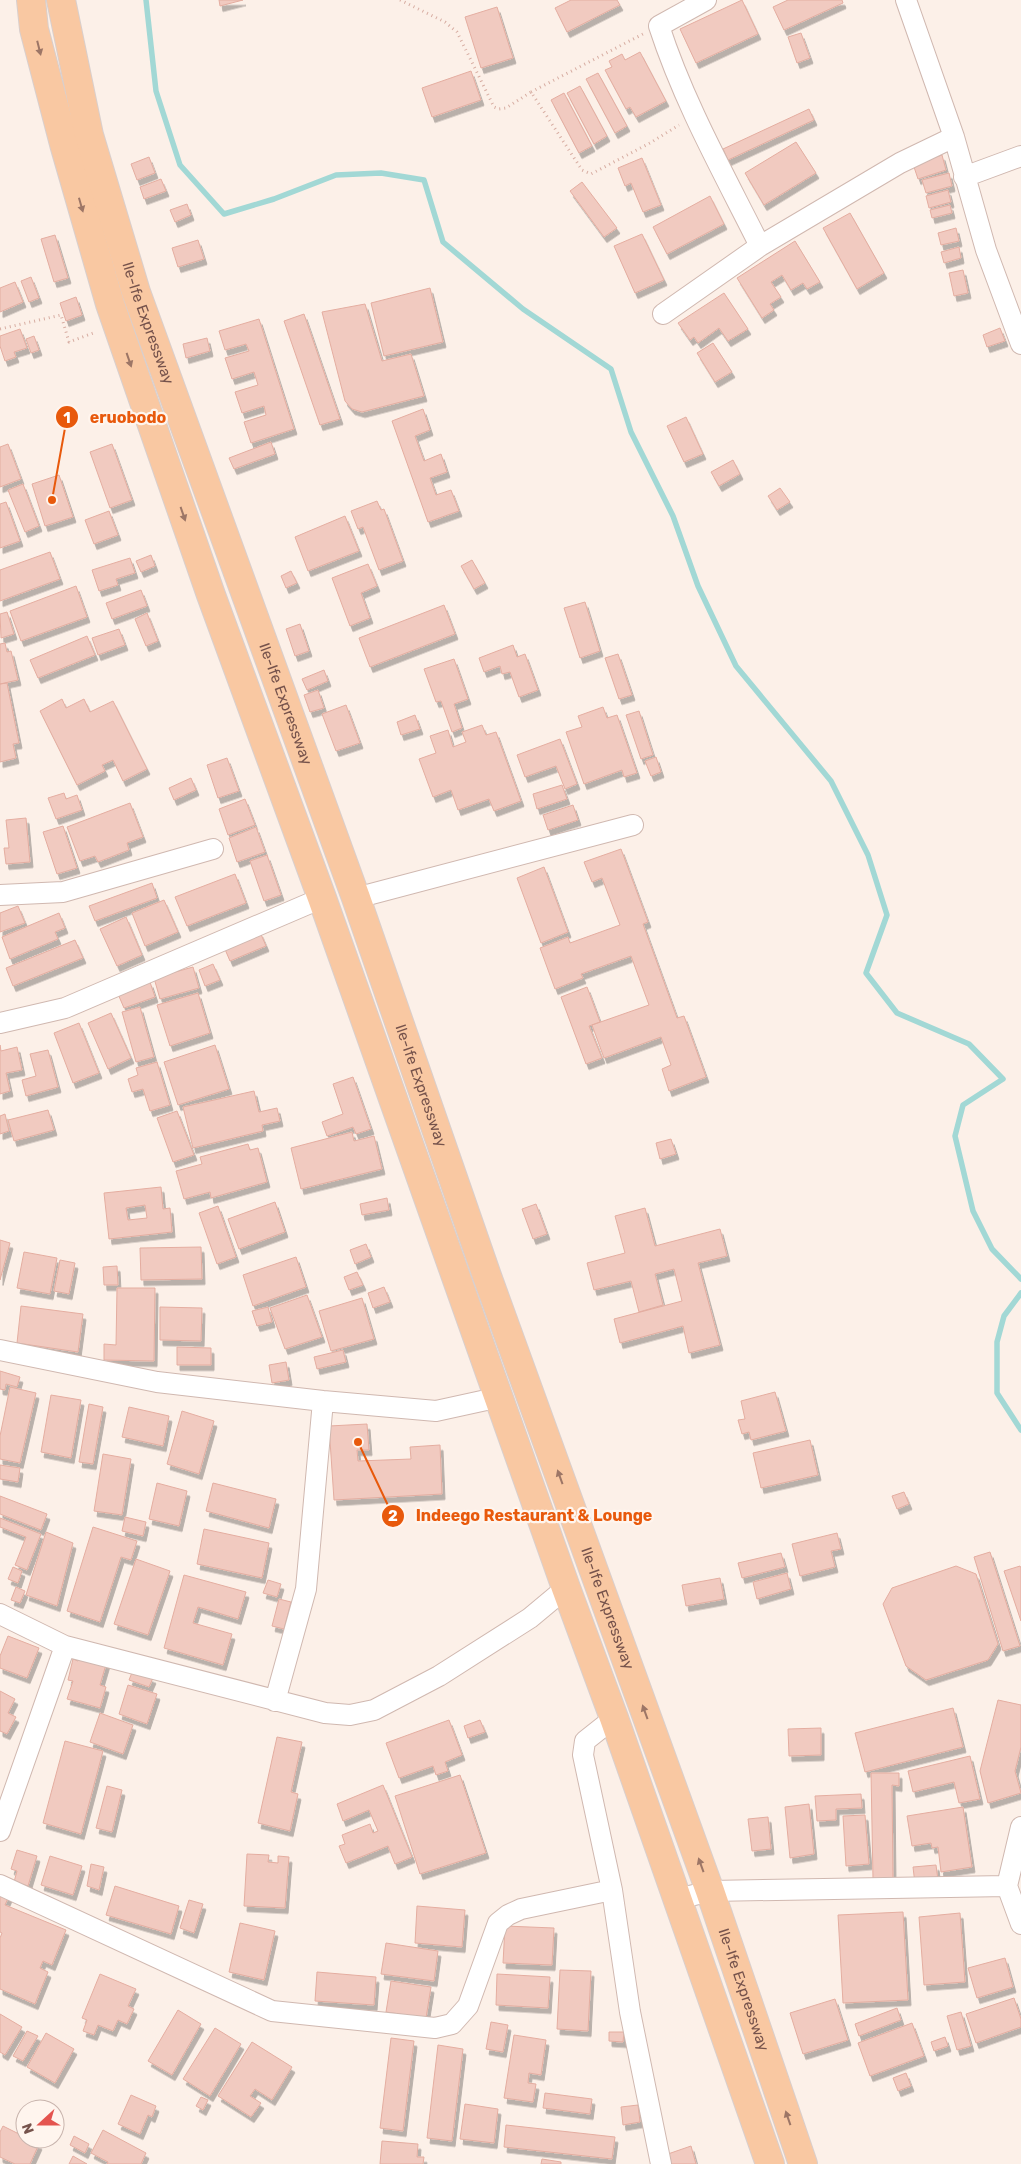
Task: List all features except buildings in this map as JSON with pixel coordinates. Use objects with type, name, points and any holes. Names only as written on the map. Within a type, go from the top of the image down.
[{"type":"main road","name":"Ile-Ife Expressway","points":[[31,0],[34,29],[110,304],[211,595],[442,1234],[770,2164]]},
{"type":"main road","name":"Ile-Ife Expressway","points":[[62,0],[89,135],[136,292],[356,898],[469,1221],[486,1276],[710,1892],[803,2164]]},
{"type":"main road","points":[[442,1234],[469,1221]]},
{"type":"street","points":[[706,0],[659,26],[670,58],[695,115],[760,246]]},
{"type":"street","points":[[906,0],[954,137],[986,250],[1021,344]]},
{"type":"street","points":[[663,314],[760,246],[900,163],[954,137]]},
{"type":"street","points":[[964,177],[1021,156]]},
{"type":"street","points":[[356,898],[633,825]]},
{"type":"street","points":[[0,895],[63,892],[214,849]]},
{"type":"street","points":[[0,1023],[65,1008],[322,898]]},
{"type":"street","points":[[0,1350],[157,1382],[323,1401],[436,1411],[500,1397]]},
{"type":"street","points":[[276,1701],[306,1589],[323,1401]]},
{"type":"street","points":[[0,1614],[65,1646],[276,1701],[334,1714],[350,1715],[374,1710],[439,1676],[522,1624],[566,1588]]},
{"type":"street","points":[[0,1831],[65,1646]]},
{"type":"street","points":[[614,1718],[585,1741],[583,1755],[612,1890],[630,2012],[661,2164]]},
{"type":"street","points":[[1021,1827],[1007,1886],[1021,1924]]},
{"type":"street","points":[[0,1885],[272,2011],[435,2028],[452,2024],[468,2006],[498,1924],[508,1915],[521,1909],[612,1890]]},
{"type":"street","points":[[678,1899],[710,1892],[1007,1886]]},
{"type":"path","points":[[400,0],[445,22],[457,32],[494,107],[499,109],[506,108],[531,92],[659,26]]},
{"type":"path","points":[[531,92],[582,170],[591,174],[650,143],[695,115]]},
{"type":"path","points":[[0,329],[60,315],[69,342],[99,331]]},
{"type":"waterway","points":[[146,0],[156,91],[180,165],[224,214],[274,199],[336,175],[381,173],[424,180],[443,242],[523,309],[611,369],[631,432],[673,516],[698,586],[736,666],[831,781],[868,855],[887,915],[866,973],[897,1013],[969,1044],[1003,1079],[963,1105],[955,1136],[973,1211],[992,1249],[1021,1279]]},
{"type":"waterway","points":[[1021,1293],[1004,1316],[997,1342],[997,1393],[1021,1430]]},
{"type":"place","name":"eruobodo","points":[[52,500]]},
{"type":"place","name":"Indeego Restaurant & Lounge","points":[[358,1442]]}]
